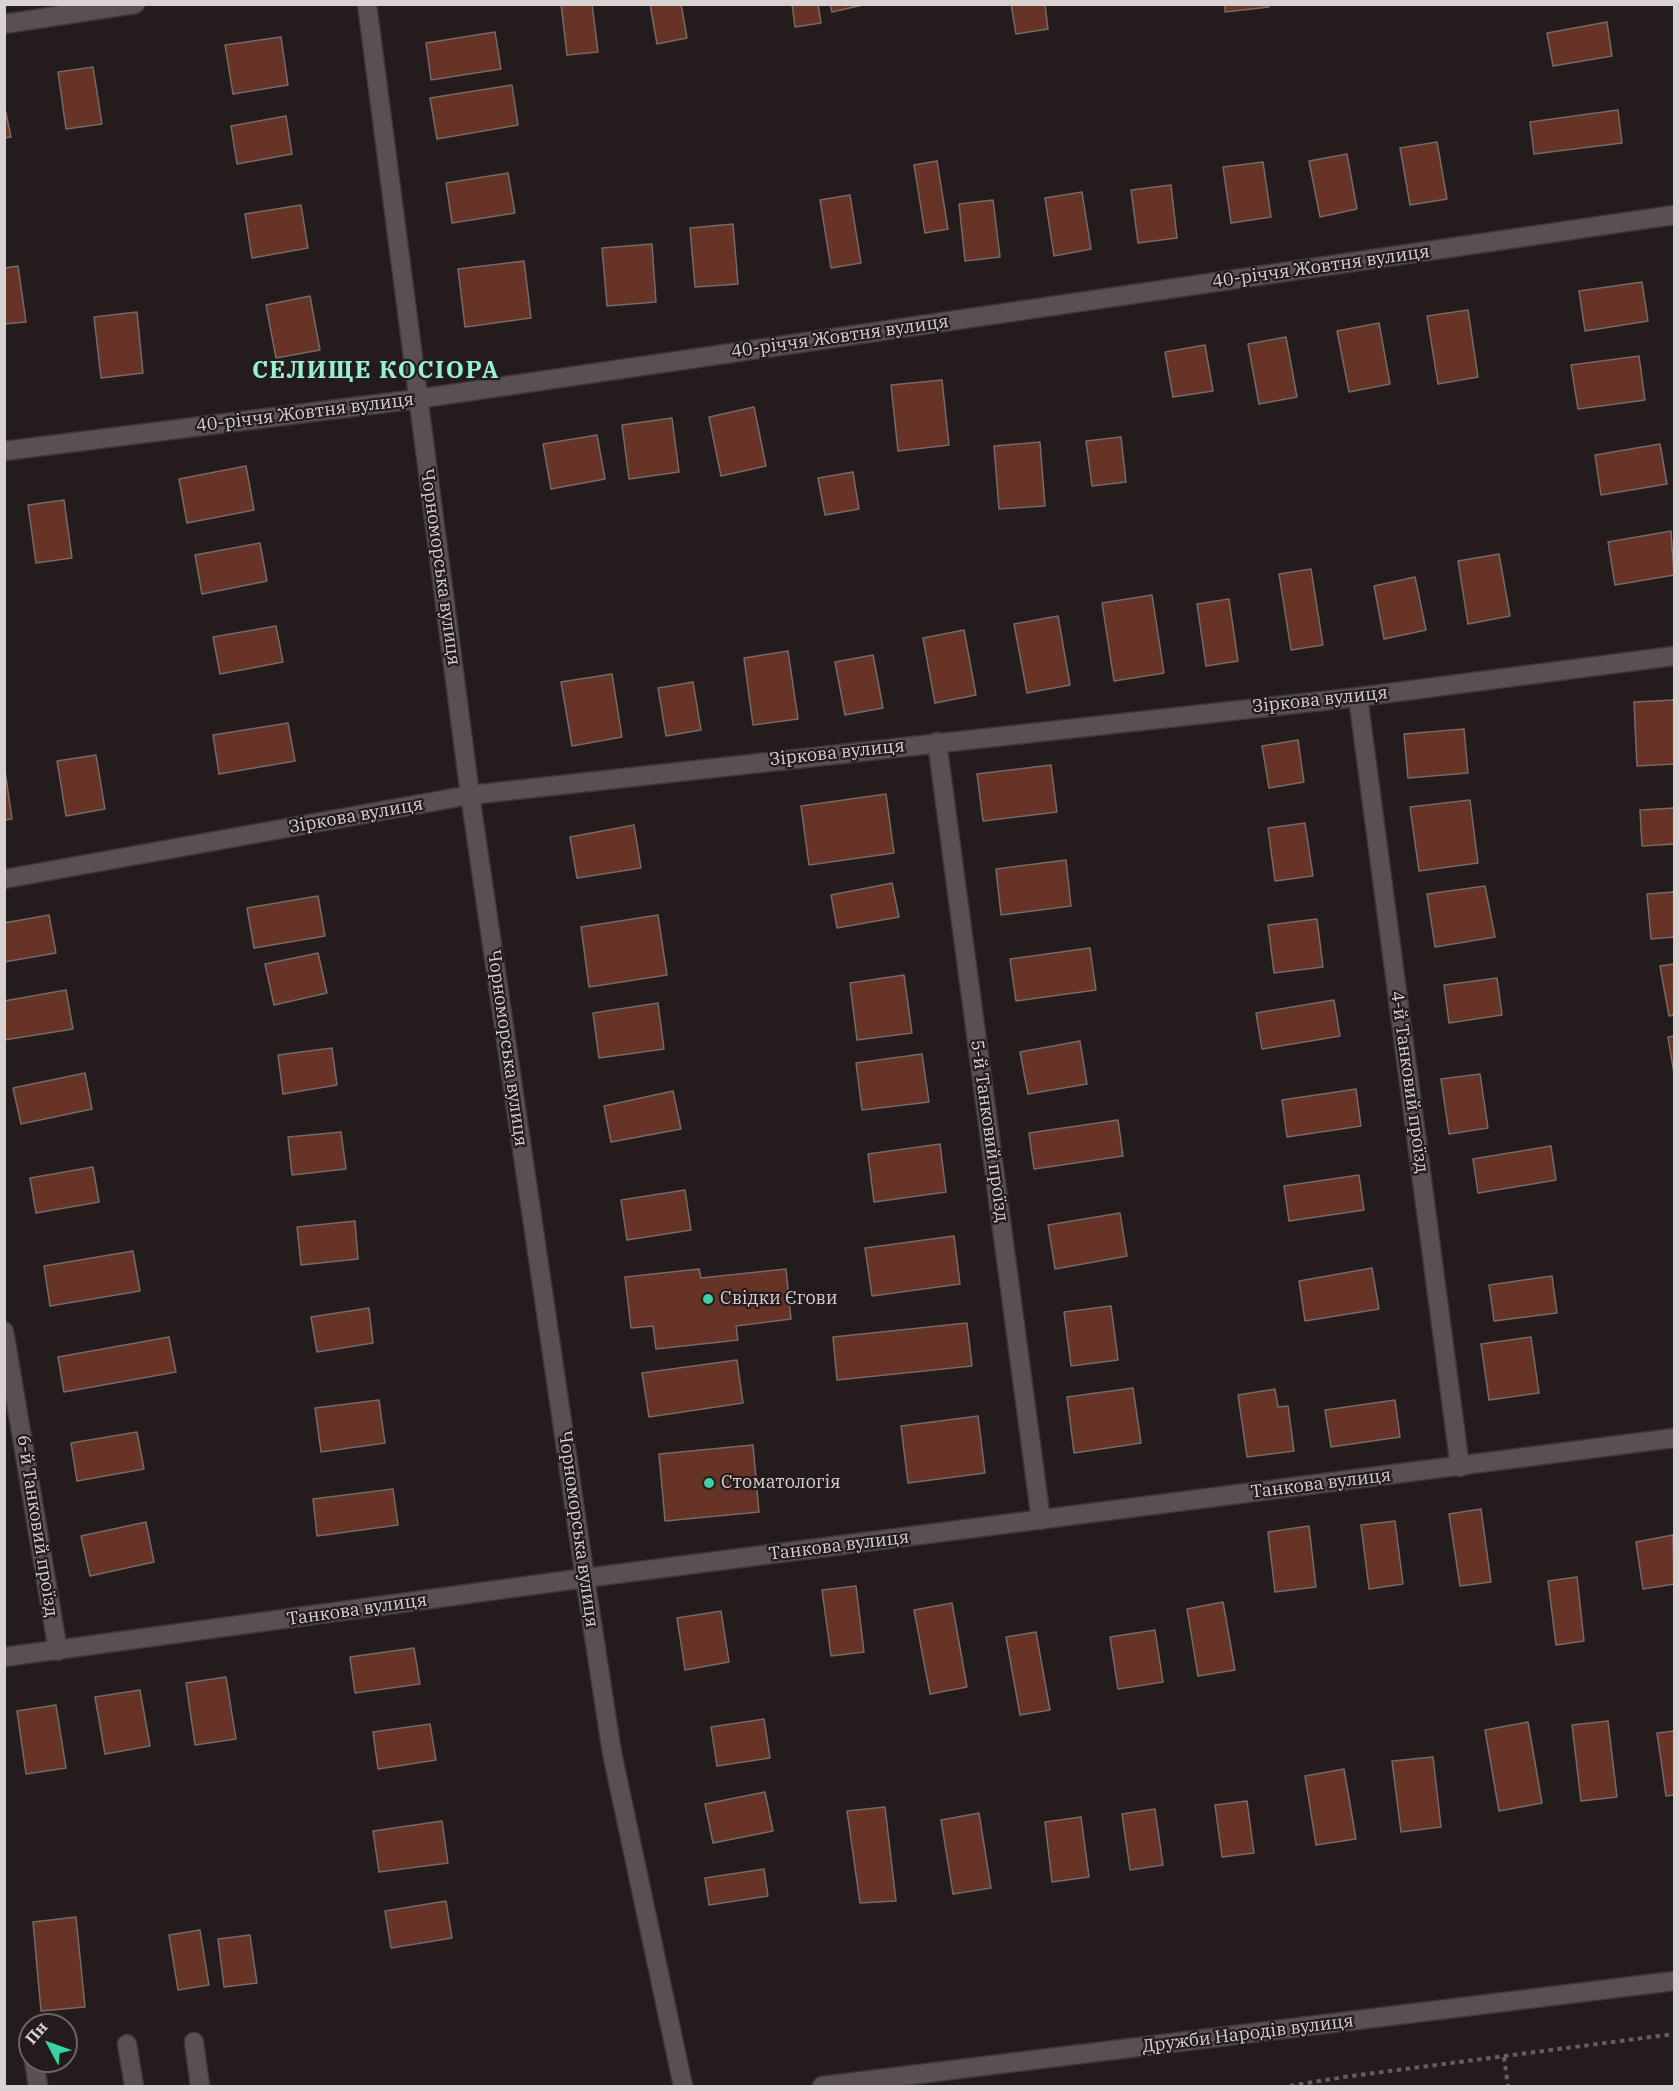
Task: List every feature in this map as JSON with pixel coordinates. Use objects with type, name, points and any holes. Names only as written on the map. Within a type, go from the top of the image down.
[{"type":"street","points":[[4,24],[135,4]]},
{"type":"street","name":"Чорноморська вулиця","points":[[367,4],[470,795],[585,1578],[612,1753],[683,2086]]},
{"type":"street","name":"40-річчя Жовтня вулиця","points":[[4,451],[417,399],[1674,215]]},
{"type":"street","name":"Зіркова вулиця","points":[[4,879],[470,795],[1358,697],[1674,656]]},
{"type":"street","name":"4-й Танковий проїзд","points":[[1358,697],[1461,1467]]},
{"type":"street","name":"5-й Танковий проїзд","points":[[937,742],[1041,1520]]},
{"type":"street","name":"6-й Танковий проїзд","points":[[4,1331],[58,1651]]},
{"type":"street","name":"Танкова вулиця","points":[[4,1657],[585,1578],[1674,1438]]},
{"type":"street","name":"Дружби Народів вулиця","points":[[822,2086],[1674,1981]]},
{"type":"street","points":[[194,2042],[200,2086]]},
{"type":"street","points":[[127,2044],[134,2086]]},
{"type":"path","points":[[1290,2086],[1674,2034]]},
{"type":"path","points":[[1504,2057],[1508,2086]]},
{"type":"building","points":[[561,4],[592,4],[598,52],[567,55]]},
{"type":"building","points":[[650,4],[681,4],[687,38],[657,44]]},
{"type":"building","points":[[792,4],[818,4],[821,23],[795,27]]},
{"type":"building","points":[[830,4],[867,4],[832,12]]},
{"type":"building","points":[[1011,4],[1045,4],[1048,29],[1016,34]]},
{"type":"building","points":[[1225,4],[1269,4],[1269,7],[1225,12]]},
{"type":"building","points":[[1607,22],[1612,56],[1553,66],[1547,33]]},
{"type":"building","points":[[495,32],[501,69],[431,80],[426,43]]},
{"type":"building","points":[[281,37],[288,85],[233,94],[225,45]]},
{"type":"building","points":[[93,67],[102,124],[66,129],[58,72]]},
{"type":"building","points":[[512,85],[518,125],[437,139],[430,98]]},
{"type":"building","points":[[4,104],[11,137],[4,138]]},
{"type":"building","points":[[1618,110],[1622,143],[1534,154],[1530,122]]},
{"type":"building","points":[[286,116],[292,154],[237,164],[231,126]]},
{"type":"building","points":[[1437,142],[1447,199],[1410,205],[1400,148]]},
{"type":"building","points":[[1347,154],[1357,209],[1320,217],[1309,161]]},
{"type":"building","points":[[937,161],[948,229],[925,233],[914,165]]},
{"type":"building","points":[[1263,162],[1271,217],[1231,223],[1223,167]]},
{"type":"building","points":[[508,173],[515,213],[452,223],[446,183]]},
{"type":"building","points":[[1171,185],[1177,238],[1138,243],[1131,190]]},
{"type":"building","points":[[1082,192],[1091,249],[1054,256],[1045,198]]},
{"type":"building","points":[[850,195],[861,263],[831,268],[820,200]]},
{"type":"building","points":[[993,200],[1000,257],[965,261],[959,204]]},
{"type":"building","points":[[301,205],[308,248],[252,258],[245,214]]},
{"type":"building","points":[[733,224],[738,284],[695,287],[690,228]]},
{"type":"building","points":[[652,244],[656,302],[607,306],[602,248]]},
{"type":"building","points":[[524,261],[531,318],[465,327],[458,269]]},
{"type":"building","points":[[18,266],[26,322],[4,324],[4,268]]},
{"type":"building","points":[[1642,282],[1648,321],[1585,331],[1579,291]]},
{"type":"building","points":[[310,296],[320,350],[276,358],[266,305]]},
{"type":"building","points":[[1468,310],[1478,377],[1438,384],[1427,316]]},
{"type":"building","points":[[137,312],[143,373],[101,378],[94,317]]},
{"type":"building","points":[[1379,323],[1390,384],[1349,392],[1337,331]]},
{"type":"building","points":[[1286,337],[1297,397],[1259,404],[1248,344]]},
{"type":"building","points":[[1205,345],[1213,391],[1173,397],[1165,352]]},
{"type":"building","points":[[1639,356],[1645,400],[1578,409],[1571,365]]},
{"type":"building","points":[[942,380],[949,445],[898,451],[891,385]]},
{"type":"building","points":[[754,407],[766,466],[721,476],[709,417]]},
{"type":"building","points":[[672,418],[679,472],[629,479],[622,425]]},
{"type":"building","points":[[597,435],[605,479],[551,489],[543,444]]},
{"type":"building","points":[[1121,437],[1126,482],[1092,486],[1086,441]]},
{"type":"building","points":[[1040,442],[1045,506],[999,509],[994,446]]},
{"type":"building","points":[[1660,444],[1667,484],[1601,495],[1595,455]]},
{"type":"building","points":[[246,466],[254,510],[187,523],[179,479]]},
{"type":"building","points":[[853,472],[859,509],[825,515],[818,478]]},
{"type":"building","points":[[64,500],[72,558],[36,563],[28,505]]},
{"type":"building","points":[[1671,531],[1674,575],[1615,585],[1608,542]]},
{"type":"building","points":[[260,543],[267,581],[202,594],[195,555]]},
{"type":"building","points":[[1499,554],[1510,616],[1468,624],[1458,561]]},
{"type":"building","points":[[1311,569],[1323,645],[1291,650],[1279,574]]},
{"type":"building","points":[[1415,577],[1426,630],[1384,639],[1374,586]]},
{"type":"building","points":[[1152,595],[1164,673],[1114,681],[1102,603]]},
{"type":"building","points":[[1229,599],[1238,661],[1206,666],[1197,604]]},
{"type":"building","points":[[1058,616],[1070,685],[1027,693],[1014,624]]},
{"type":"building","points":[[276,626],[283,662],[220,674],[213,637]]},
{"type":"building","points":[[964,630],[976,695],[935,703],[923,638]]},
{"type":"building","points":[[788,651],[798,719],[753,725],[744,658]]},
{"type":"building","points":[[873,655],[883,708],[845,715],[835,662]]},
{"type":"building","points":[[612,674],[622,737],[572,746],[561,682]]},
{"type":"building","points":[[693,682],[701,730],[666,736],[658,688]]},
{"type":"building","points":[[1674,700],[1674,764],[1637,766],[1634,702]]},
{"type":"building","points":[[288,723],[295,761],[219,774],[213,735]]},
{"type":"building","points":[[1464,729],[1468,773],[1408,778],[1404,734]]},
{"type":"building","points":[[1298,740],[1304,782],[1269,788],[1262,746]]},
{"type":"building","points":[[96,755],[105,809],[66,816],[57,761]]},
{"type":"building","points":[[4,764],[12,819],[4,820]]},
{"type":"building","points":[[1051,765],[1057,812],[983,821],[977,774]]},
{"type":"building","points":[[886,794],[894,853],[809,865],[801,806]]},
{"type":"building","points":[[1470,800],[1478,863],[1419,871],[1410,807]]},
{"type":"building","points":[[1674,808],[1674,844],[1642,846],[1640,810]]},
{"type":"building","points":[[1305,823],[1313,876],[1275,881],[1268,828]]},
{"type":"building","points":[[634,825],[641,868],[577,878],[570,837]]},
{"type":"building","points":[[1066,860],[1071,906],[1001,915],[996,869]]},
{"type":"building","points":[[892,883],[899,917],[837,928],[831,895]]},
{"type":"building","points":[[1485,886],[1495,937],[1435,947],[1427,894]]},
{"type":"building","points":[[1674,892],[1674,937],[1651,939],[1647,894]]},
{"type":"building","points":[[318,896],[325,936],[254,948],[247,908]]},
{"type":"building","points":[[49,915],[56,953],[4,962],[4,923]]},
{"type":"building","points":[[658,915],[667,975],[589,987],[581,927]]},
{"type":"building","points":[[1317,919],[1323,967],[1274,973],[1268,925]]},
{"type":"building","points":[[1090,948],[1096,990],[1016,1001],[1010,959]]},
{"type":"building","points":[[318,953],[327,993],[274,1005],[265,964]]},
{"type":"building","points":[[1674,964],[1674,1015],[1669,1016],[1660,966]]},
{"type":"building","points":[[904,975],[912,1033],[857,1040],[850,983]]},
{"type":"building","points":[[1497,978],[1502,1015],[1449,1023],[1444,985]]},
{"type":"building","points":[[66,990],[73,1029],[4,1040],[4,1001]]},
{"type":"building","points":[[1334,1000],[1340,1036],[1262,1049],[1256,1013]]},
{"type":"building","points":[[658,1003],[664,1049],[599,1058],[593,1013]]},
{"type":"building","points":[[1674,1036],[1674,1074],[1668,1037]]},
{"type":"building","points":[[1080,1041],[1087,1084],[1028,1094],[1020,1052]]},
{"type":"building","points":[[332,1048],[337,1085],[283,1094],[278,1055]]},
{"type":"building","points":[[922,1054],[929,1102],[862,1110],[856,1063]]},
{"type":"building","points":[[85,1073],[92,1109],[21,1124],[13,1088]]},
{"type":"building","points":[[1480,1074],[1488,1128],[1449,1134],[1441,1079]]},
{"type":"building","points":[[1356,1089],[1361,1126],[1287,1137],[1282,1100]]},
{"type":"building","points":[[673,1091],[681,1129],[611,1142],[604,1106]]},
{"type":"building","points":[[1118,1120],[1123,1156],[1034,1169],[1029,1133]]},
{"type":"building","points":[[341,1132],[346,1169],[292,1175],[288,1137]]},
{"type":"building","points":[[940,1144],[946,1192],[874,1202],[868,1154]]},
{"type":"building","points":[[1551,1146],[1556,1180],[1478,1193],[1473,1159]]},
{"type":"building","points":[[93,1167],[99,1202],[36,1213],[30,1178]]},
{"type":"building","points":[[1359,1175],[1364,1210],[1289,1221],[1284,1186]]},
{"type":"building","points":[[685,1190],[691,1230],[627,1240],[621,1200]]},
{"type":"building","points":[[1120,1213],[1127,1256],[1055,1269],[1048,1225]]},
{"type":"building","points":[[355,1221],[358,1259],[301,1265],[297,1227]]},
{"type":"building","points":[[954,1236],[960,1284],[872,1296],[865,1248]]},
{"type":"building","points":[[133,1251],[140,1291],[50,1306],[44,1266]]},
{"type":"building","points":[[1372,1268],[1379,1309],[1305,1321],[1299,1281]]},
{"type":"building","name":"Свідки Єгови","points":[[699,1269],[701,1278],[786,1269],[791,1319],[736,1326],[738,1340],[656,1349],[653,1326],[631,1328],[625,1277]]},
{"type":"building","points":[[1552,1276],[1557,1313],[1494,1321],[1489,1285]]},
{"type":"building","points":[[1111,1306],[1118,1360],[1071,1366],[1064,1312]]},
{"type":"building","points":[[369,1308],[373,1343],[317,1352],[311,1317]]},
{"type":"building","points":[[967,1323],[972,1366],[837,1380],[833,1337]]},
{"type":"building","points":[[169,1337],[176,1372],[64,1392],[58,1357]]},
{"type":"building","points":[[1531,1337],[1539,1393],[1489,1400],[1481,1344]]},
{"type":"building","points":[[737,1360],[743,1403],[649,1417],[642,1373]]},
{"type":"building","points":[[1133,1388],[1141,1443],[1074,1453],[1067,1397]]},
{"type":"building","points":[[1275,1389],[1278,1407],[1288,1406],[1294,1451],[1247,1457],[1238,1395]]},
{"type":"building","points":[[379,1400],[385,1443],[321,1452],[315,1408]]},
{"type":"building","points":[[1395,1400],[1400,1437],[1331,1447],[1325,1410]]},
{"type":"building","points":[[978,1416],[985,1473],[908,1483],[901,1426]]},
{"type":"building","points":[[137,1432],[144,1469],[77,1481],[71,1443]]},
{"type":"building","name":"Стоматологія","points":[[753,1445],[759,1512],[665,1521],[659,1454]]},
{"type":"building","points":[[393,1489],[398,1525],[317,1536],[313,1499]]},
{"type":"building","points":[[1481,1509],[1491,1582],[1460,1586],[1449,1514]]},
{"type":"building","points":[[1395,1521],[1403,1584],[1369,1589],[1361,1525]]},
{"type":"building","points":[[146,1522],[154,1562],[90,1576],[81,1536]]},
{"type":"building","points":[[1309,1526],[1316,1587],[1275,1592],[1268,1532]]},
{"type":"building","points":[[1673,1535],[1674,1584],[1643,1589],[1636,1542]]},
{"type":"building","points":[[1577,1577],[1584,1641],[1556,1645],[1548,1581]]},
{"type":"building","points":[[856,1586],[864,1652],[831,1656],[822,1590]]},
{"type":"building","points":[[1223,1602],[1235,1670],[1198,1676],[1187,1609]]},
{"type":"building","points":[[952,1603],[967,1687],[930,1694],[914,1610]]},
{"type":"building","points":[[721,1611],[729,1662],[685,1670],[677,1618]]},
{"type":"building","points":[[1155,1630],[1163,1682],[1118,1689],[1110,1637]]},
{"type":"building","points":[[1036,1632],[1050,1710],[1020,1715],[1006,1637]]},
{"type":"building","points":[[414,1648],[420,1684],[355,1693],[350,1657]]},
{"type":"building","points":[[226,1677],[236,1739],[195,1745],[186,1683]]},
{"type":"building","points":[[140,1690],[150,1746],[105,1754],[95,1697]]},
{"type":"building","points":[[56,1705],[66,1768],[26,1774],[17,1711]]},
{"type":"building","points":[[764,1719],[770,1758],[717,1766],[711,1727]]},
{"type":"building","points":[[1608,1721],[1617,1797],[1581,1801],[1572,1725]]},
{"type":"building","points":[[1528,1722],[1542,1803],[1499,1811],[1485,1730]]},
{"type":"building","points":[[430,1724],[436,1760],[378,1769],[373,1732]]},
{"type":"building","points":[[1674,1731],[1674,1795],[1666,1796],[1657,1733]]},
{"type":"building","points":[[1433,1757],[1441,1827],[1401,1832],[1392,1761]]},
{"type":"building","points":[[1344,1769],[1356,1839],[1316,1845],[1305,1776]]},
{"type":"building","points":[[765,1792],[773,1831],[713,1843],[705,1804]]},
{"type":"building","points":[[1247,1801],[1254,1853],[1222,1857],[1215,1805]]},
{"type":"building","points":[[885,1807],[896,1901],[860,1903],[847,1811]]},
{"type":"building","points":[[1155,1809],[1163,1865],[1130,1870],[1122,1814]]},
{"type":"building","points":[[979,1813],[991,1888],[953,1894],[941,1820]]},
{"type":"building","points":[[1081,1817],[1089,1877],[1052,1882],[1045,1822]]},
{"type":"building","points":[[442,1821],[448,1863],[379,1872],[373,1831]]},
{"type":"building","points":[[764,1869],[768,1896],[709,1905],[705,1878]]},
{"type":"building","points":[[446,1901],[452,1938],[391,1948],[385,1911]]},
{"type":"building","points":[[76,1917],[85,2007],[41,2011],[33,1922]]},
{"type":"building","points":[[200,1930],[209,1985],[178,1990],[169,1935]]},
{"type":"building","points":[[250,1935],[257,1983],[224,1987],[218,1939]]},
{"type":"place","name":"Свідки Єгови","points":[[708,1299]]},
{"type":"place","name":"Стоматологія","points":[[709,1483]]},
{"type":"district","name":"СЕЛИЩЕ КОСІОРА","points":[[376,371]]}]
